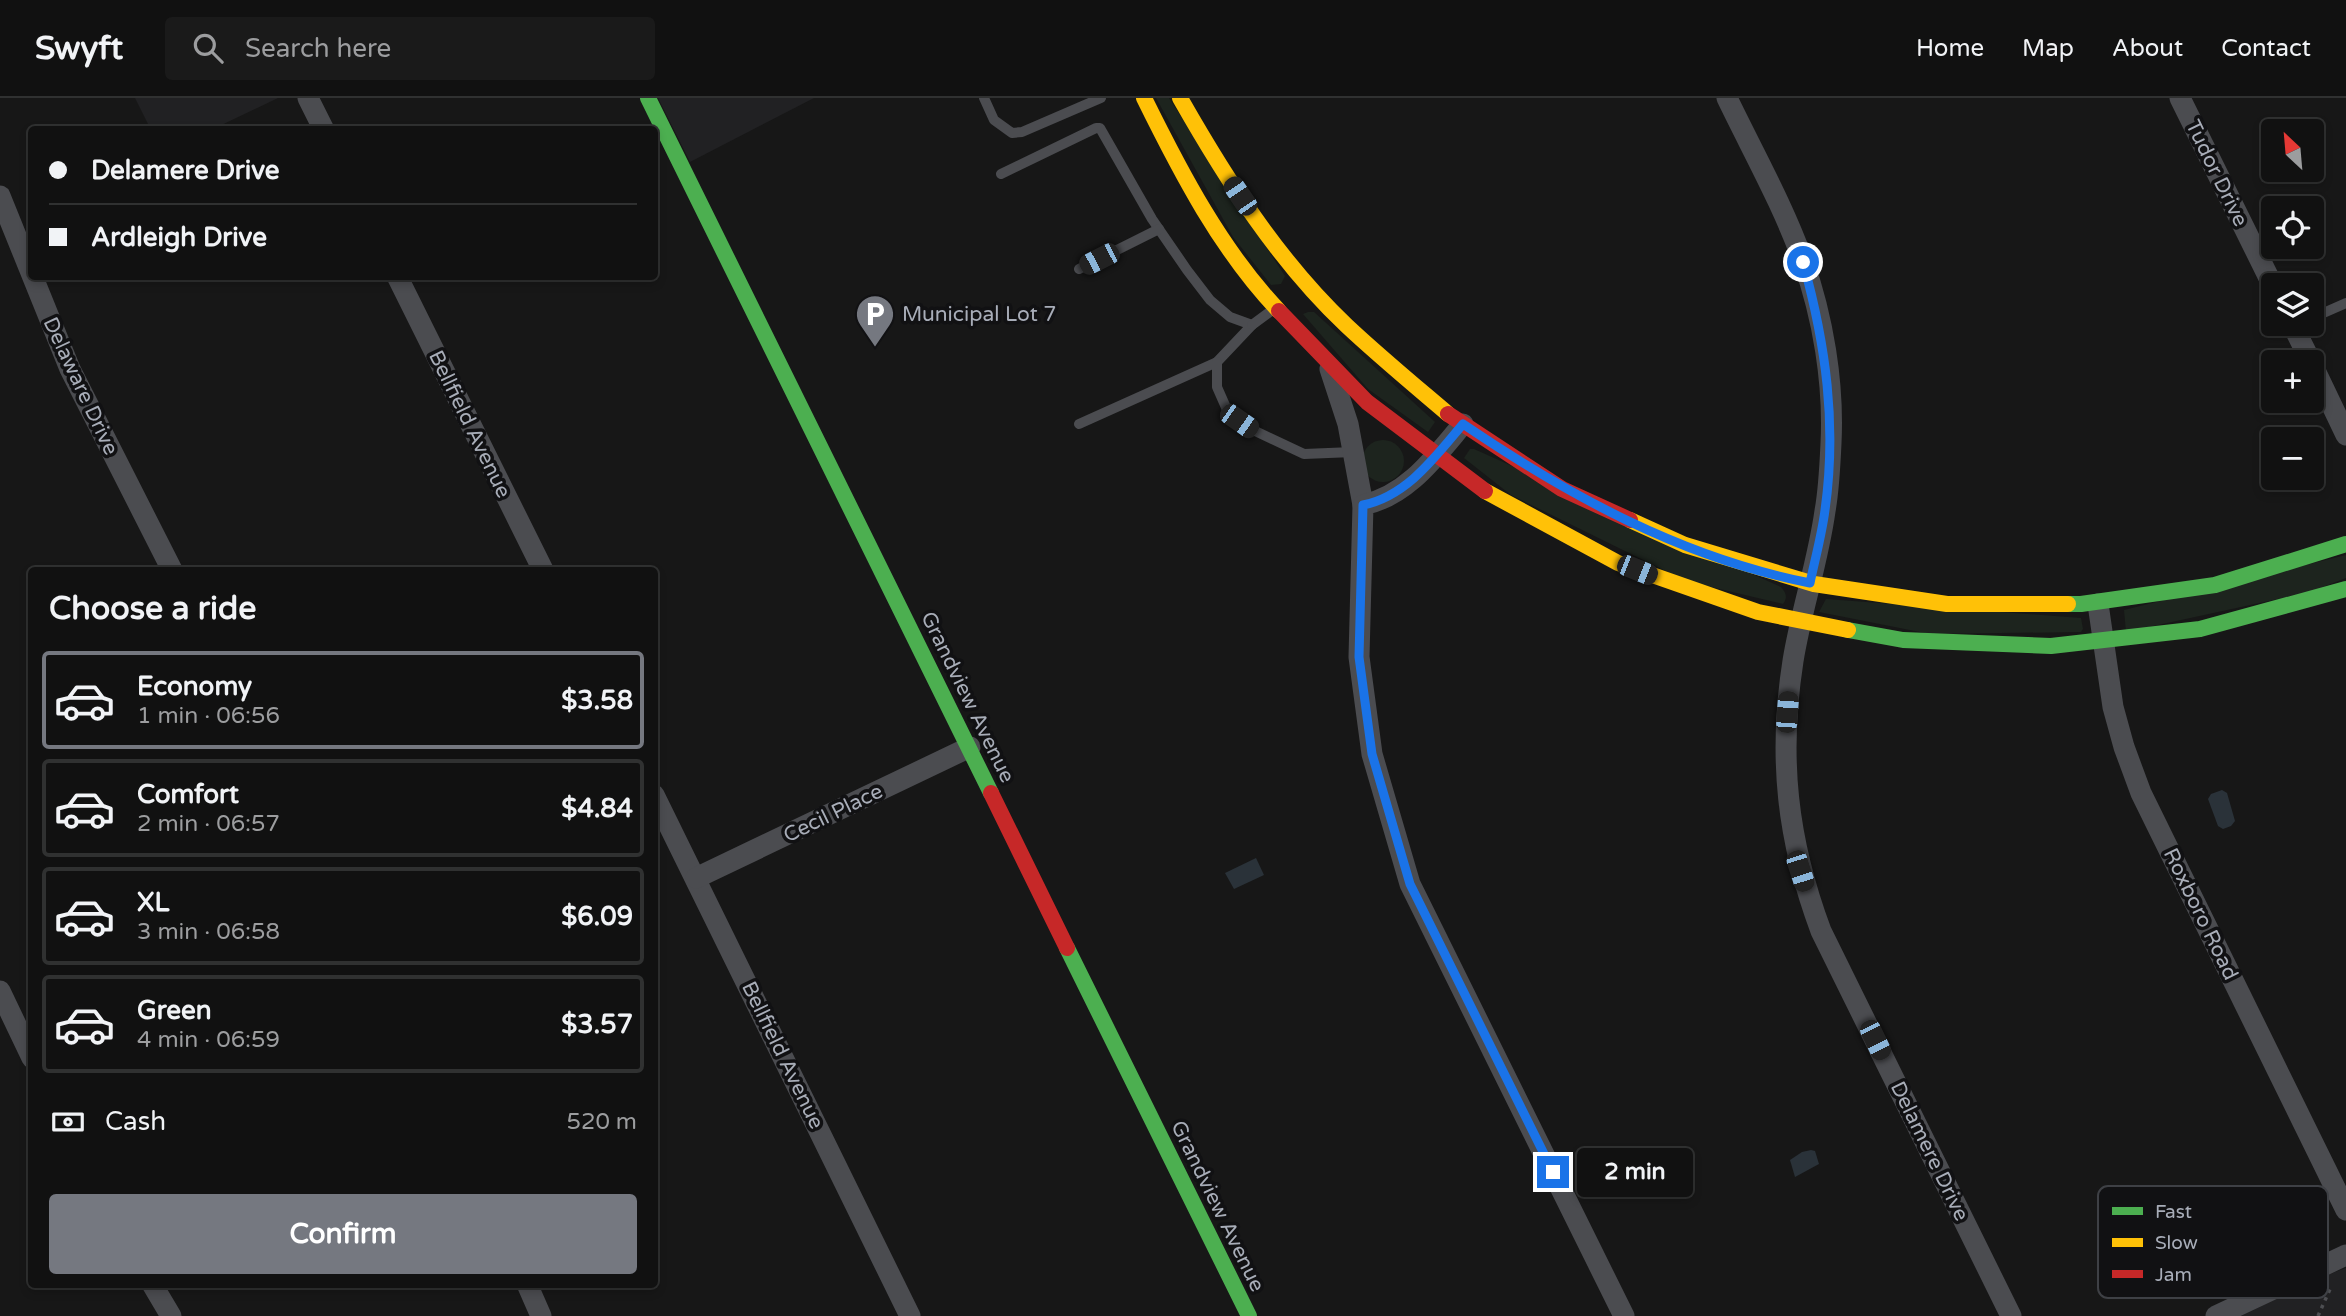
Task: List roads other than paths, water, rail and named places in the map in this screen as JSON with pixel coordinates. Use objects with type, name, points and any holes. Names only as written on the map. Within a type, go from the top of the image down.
[{"type":"main road","name":"Grandview Avenue","points":[[648,98],[1249,1316]]},
{"type":"main road","points":[[1144,98],[1205,213],[1233,255],[1371,350],[1463,424],[1533,471],[1631,523],[1715,558],[1775,576],[1896,599],[2026,607],[2098,604],[2209,586],[2279,567],[2346,544]]},
{"type":"main road","points":[[1180,98],[1240,196],[1329,367],[1401,431],[1490,495],[1619,563],[1711,599],[1801,624],[1895,641],[1936,645],[2029,648],[2103,644],[2150,638],[2218,626],[2287,609],[2346,589]]},
{"type":"street","points":[[308,98],[322,126]]},
{"type":"street","name":"Delamere Drive","points":[[1727,98],[1799,251],[1816,309],[1829,390],[1831,442],[1825,511],[1789,686],[1785,769],[1800,871],[1821,930],[2011,1316]]},
{"type":"street","name":"Tudor Drive","points":[[2180,98],[2267,273]]},
{"type":"street","name":"Delaware Drive","points":[[0,196],[28,266]]},
{"type":"street","name":"Delaware Drive","points":[[34,280],[66,360],[170,567]]},
{"type":"street","name":"Bellfield Avenue","points":[[399,280],[542,567]]},
{"type":"street","points":[[1329,367],[1342,402],[1363,505],[1359,657],[1372,754],[1410,884],[1624,1316]]},
{"type":"street","points":[[2324,390],[2346,435]]},
{"type":"street","points":[[1363,505],[1387,498],[1419,474],[1463,424]]},
{"type":"street","name":"Roxboro Road","points":[[2098,604],[2113,707],[2141,793],[2346,1210]]},
{"type":"street","name":"Cecil Place","points":[[696,878],[970,747]]},
{"type":"street","name":"Bellfield Avenue","points":[[658,802],[910,1316]]},
{"type":"street","points":[[0,991],[24,1029]]},
{"type":"street","points":[[2328,1263],[2346,1255]]},
{"type":"street","points":[[154,1288],[171,1316]]},
{"type":"street","points":[[529,1288],[541,1316]]},
{"type":"street","points":[[2216,1316],[2254,1298]]},
{"type":"lane","points":[[984,98],[994,120],[1012,133],[1022,132],[1101,98]]},
{"type":"lane","points":[[1002,174],[1100,128],[1159,229],[1210,300],[1230,317],[1252,325]]},
{"type":"lane","points":[[1079,269],[1159,229]]},
{"type":"lane","points":[[1079,424],[1217,362],[1252,325],[1290,295]]},
{"type":"lane","points":[[2324,312],[2346,303]]},
{"type":"lane","points":[[1217,362],[1217,387],[1228,412],[1251,429],[1304,454],[1353,452]]},
{"type":"place","name":"Municipal Lot 7","points":[[875,348]]}]
